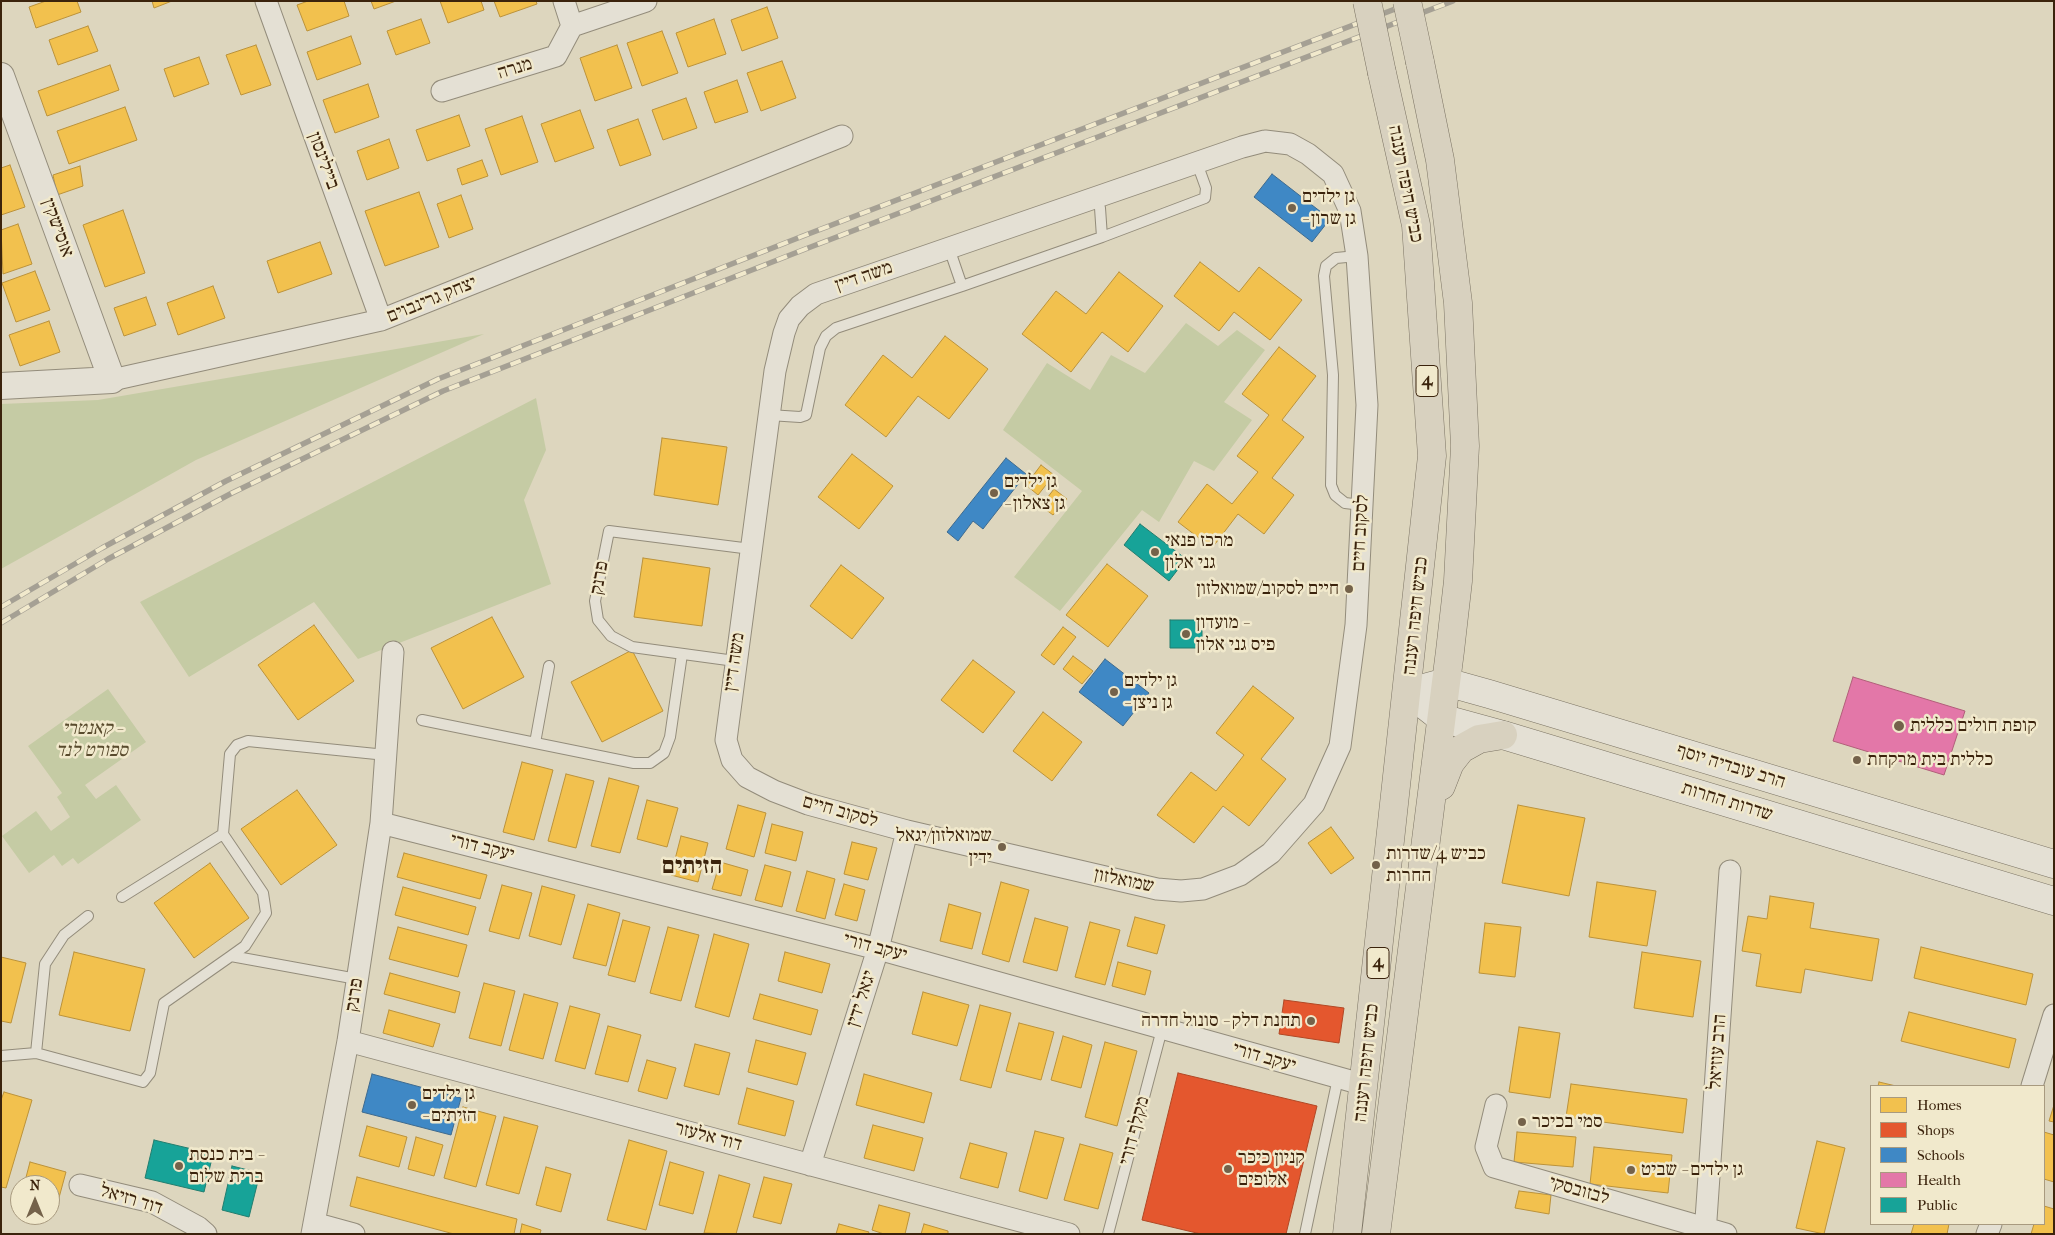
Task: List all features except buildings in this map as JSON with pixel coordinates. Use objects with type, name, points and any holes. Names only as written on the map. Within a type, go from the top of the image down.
[{"type":"highway","name":"כביש חיפה רעננה","points":[[1347,1234],[1408,692],[1432,456],[1416,225],[1366,1]]},
{"type":"highway","name":"כביש חיפה רעננה","points":[[1376,1234],[1432,809],[1458,581],[1466,446],[1458,304],[1440,160],[1407,1]]},
{"type":"highway","points":[[1432,809],[1450,763],[1461,749],[1480,739],[1503,735]]},
{"type":"main road","points":[[1408,692],[1446,682]]},
{"type":"main road","name":"הרב עובדיה יוסף","points":[[1446,682],[2054,864]]},
{"type":"main road","name":"שדרות החרות","points":[[1408,692],[1441,718],[2054,901]]},
{"type":"street","name":"ביילינסון","points":[[266,1],[381,320]]},
{"type":"street","points":[[564,1],[572,26],[646,1]]},
{"type":"street","name":"מנרה","points":[[442,91],[556,56],[572,26]]},
{"type":"street","name":"אוסישקין","points":[[1,76],[112,380]]},
{"type":"street","name":"יצחק גרינבוים","points":[[1,386],[112,380],[381,320],[842,136]]},
{"type":"street","name":"משה דיין","points":[[774,791],[746,777],[732,760],[726,740],[775,371],[789,319],[800,306],[816,294],[1265,141],[1290,144],[1308,154],[1334,174],[1350,211],[1357,256]]},
{"type":"street","name":"לסקוב חיים","points":[[1314,804],[1340,746],[1356,625],[1366,404],[1357,256]]},
{"type":"street","name":"פרנק","points":[[313,1228],[348,1041],[381,823],[393,652]]},
{"type":"street","name":"לסקוב חיים","points":[[774,791],[808,804],[907,831]]},
{"type":"street","name":"שמואלזון","points":[[907,831],[1157,888],[1181,891],[1202,889],[1240,875],[1271,853],[1314,804]]},
{"type":"street","name":"יעקב דורי","points":[[381,823],[878,948],[1365,1085]]},
{"type":"street","name":"יגאל ידין","points":[[810,1165],[878,948],[907,831]]},
{"type":"street","name":"הרב עוזיאל","points":[[1712,1232],[1730,870]]},
{"type":"street","points":[[2032,1085],[2054,1014]]},
{"type":"street","name":"דוד אלעזר","points":[[348,1041],[1068,1234]]},
{"type":"street","name":"לבזובסקי","points":[[1496,1105],[1486,1147],[1494,1166],[1712,1232]]},
{"type":"street","name":"דוד רזיאל","points":[[80,1185],[152,1202],[198,1227],[206,1234]]},
{"type":"street","points":[[313,1228],[354,1234]]},
{"type":"lane","points":[[769,415],[800,417],[806,415],[820,348],[826,336],[836,328],[1102,238],[1205,198],[1206,188],[1197,163]]},
{"type":"lane","points":[[1096,198],[1100,208],[1102,238]]},
{"type":"lane","points":[[949,248],[962,286]]},
{"type":"lane","points":[[1357,256],[1336,258],[1326,266],[1324,276],[1334,375],[1331,485],[1335,495],[1345,503],[1362,505]]},
{"type":"lane","name":"פרנק","points":[[735,661],[632,647],[611,636],[598,620],[595,601],[609,531],[751,549]]},
{"type":"lane","points":[[422,720],[634,763],[650,763],[664,753],[670,737],[682,654]]},
{"type":"lane","points":[[535,743],[549,666]]},
{"type":"lane","points":[[1,1056],[36,1053],[143,1082],[150,1073],[164,1003],[245,946],[266,912],[263,893],[223,834],[230,754],[237,745],[248,741],[386,755]]},
{"type":"lane","points":[[122,897],[223,834]]},
{"type":"lane","points":[[36,1053],[45,964],[64,935],[88,916]]},
{"type":"lane","points":[[231,956],[357,978]]},
{"type":"lane","name":"מקלף דורי","points":[[1108,1234],[1162,1029]]},
{"type":"lane","points":[[1305,1234],[1338,1078]]},
{"type":"green space","points":[[1186,323],[1218,346],[1237,330],[1265,350],[1224,402],[1252,420],[1214,471],[1194,461],[1159,522],[1142,510],[1060,611],[1014,577],[1082,491],[1003,430],[1047,363],[1090,390],[1111,355],[1145,373]]},
{"type":"green space","points":[[484,334],[196,460],[1,569],[1,404],[98,400]]},
{"type":"green space","points":[[536,398],[546,450],[524,500],[551,584],[358,659],[314,602],[189,677],[140,602]]},
{"type":"green space","name":"קאנטרי - ספורט לנד","points":[[108,689],[146,742],[85,785],[96,799],[116,785],[141,820],[78,864],[73,858],[62,866],[54,855],[29,873],[2,836],[36,811],[51,831],[70,817],[57,797],[62,793],[28,746]]},
{"type":"railway","points":[[1,607],[102,548],[226,481],[438,379],[803,236],[1416,1]]},
{"type":"railway","points":[[1,623],[108,559],[232,493],[443,391],[808,248],[1453,1]]},
{"type":"place","name":"גן ילדים - גן שרון","points":[[1292,208]]},
{"type":"place","name":"גן ילדים - גן צאלון","points":[[994,493]]},
{"type":"place","name":"מרכז פנאי גני אלון","points":[[1155,552]]},
{"type":"place","name":"חיים לסקוב/שמואלזון","points":[[1349,589]]},
{"type":"place","name":"מועדון - פיס גני אלון","points":[[1186,634]]},
{"type":"place","name":"גן ילדים - גן ניצן","points":[[1114,692]]},
{"type":"place","name":"קופת חולים כללית","points":[[1899,726]]},
{"type":"place","name":"כללית בית מרקחת","points":[[1857,760]]},
{"type":"place","name":"שמואלזון/יגאל ידין","points":[[1002,847]]},
{"type":"place","name":"כביש 4/שדרות החרות","points":[[1376,865]]},
{"type":"place","name":"תחנת דלק - סונול חדרה","points":[[1311,1021]]},
{"type":"place","name":"גן ילדים - הזיתים","points":[[412,1105]]},
{"type":"place","name":"סמי בכיכר","points":[[1522,1122]]},
{"type":"place","name":"בית כנסת - ברית שלום","points":[[179,1166]]},
{"type":"place","name":"קניון כיכר אלופים","points":[[1228,1169]]},
{"type":"place","name":"גן ילדים - שביט","points":[[1631,1170]]},
{"type":"district","name":"הזיתים","points":[[692,867]]}]
